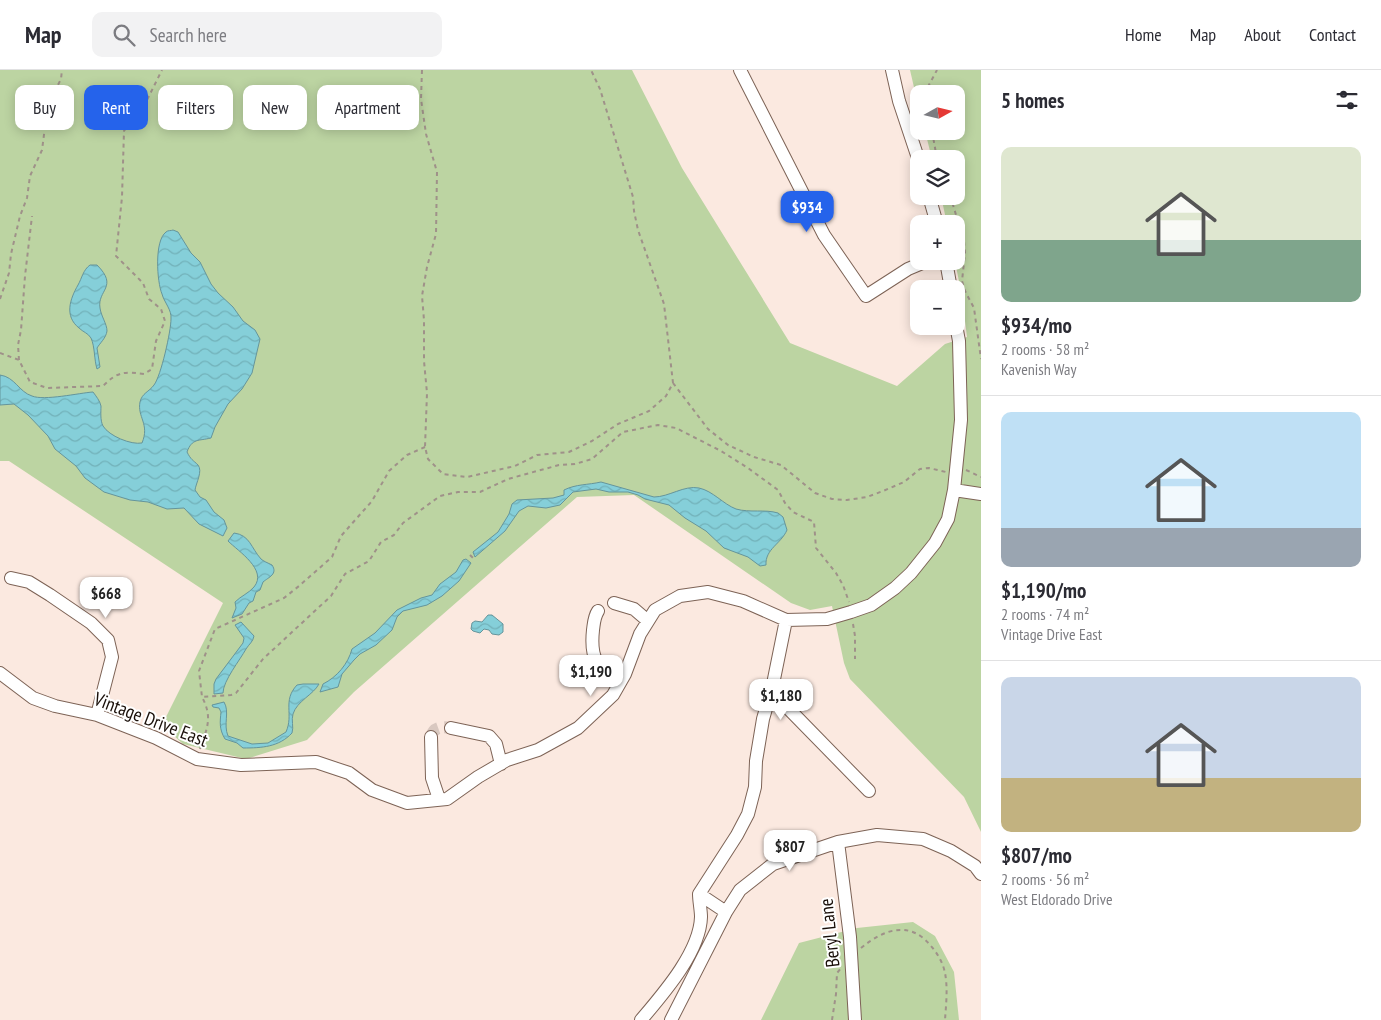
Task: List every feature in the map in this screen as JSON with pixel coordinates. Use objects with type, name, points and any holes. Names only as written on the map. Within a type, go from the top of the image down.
[{"type":"street","points":[[740,70],[824,235],[866,296],[910,268]]},
{"type":"street","points":[[892,70],[899,101],[915,150]]},
{"type":"street","name":"Vintage Drive East","points":[[0,673],[33,698],[55,706],[97,715],[156,738],[197,759],[241,765],[316,762],[349,773],[372,790],[407,803],[447,798],[501,764],[538,750],[578,728],[612,695],[621,681],[640,634],[655,610],[680,596],[708,592],[743,601],[786,620],[827,619],[871,605],[896,588],[911,574],[935,543],[948,519],[954,490],[961,420],[958,335]]},
{"type":"street","points":[[954,490],[981,494]]},
{"type":"street","points":[[11,578],[28,582],[50,595],[91,623],[108,640],[112,658],[97,715]]},
{"type":"street","points":[[614,603],[634,609],[648,621]]},
{"type":"street","points":[[598,611],[594,620],[592,636],[594,657],[603,670],[621,681]]},
{"type":"street","points":[[641,1020],[677,973],[692,949],[699,932],[701,917],[699,894],[748,814],[755,788],[756,761],[763,719],[773,684],[786,620]]},
{"type":"street","points":[[773,684],[775,693],[780,700],[869,791]]},
{"type":"street","points":[[451,728],[489,736],[496,744],[501,764]]},
{"type":"street","points":[[431,737],[432,778],[439,799]]},
{"type":"street","points":[[671,1020],[726,912],[740,890],[773,864],[838,842],[877,835],[923,839],[951,851],[975,866],[981,874]]},
{"type":"street","name":"Beryl Lane","points":[[838,842],[851,955],[855,1020]]},
{"type":"street","points":[[699,894],[726,912]]},
{"type":"path","points":[[0,299],[9,273],[11,254],[20,216],[27,198],[30,176],[42,150],[48,104],[61,79],[62,70]]},
{"type":"path","points":[[32,216],[18,345],[19,360],[30,382],[47,388],[103,386],[114,375],[128,372],[144,374],[152,369],[156,341],[165,322],[161,309],[149,299],[143,283],[116,256],[122,197],[124,131],[132,118],[144,106],[162,70]]},
{"type":"path","points":[[422,70],[421,99],[426,134],[437,172],[436,234],[427,267],[422,296],[427,393],[425,447],[428,459],[444,474],[467,478],[515,466],[537,455],[569,452],[592,441],[618,424],[649,411],[666,396],[673,383]]},
{"type":"path","points":[[591,70],[600,89],[633,197],[638,230],[664,304],[673,383],[708,429],[728,445],[754,457],[781,465],[815,494],[832,500],[847,500],[883,491],[904,482],[920,469],[929,468],[945,473],[968,470],[981,478]]},
{"type":"path","points":[[929,85],[937,70]]},
{"type":"path","points":[[953,205],[964,241],[965,253],[962,281],[974,308],[981,359]]},
{"type":"path","points":[[0,353],[19,360]]},
{"type":"path","points":[[202,697],[228,696],[236,693],[263,659],[331,596],[346,574],[369,561],[381,542],[394,535],[403,523],[440,496],[458,492],[480,492],[508,478],[592,459],[623,432],[658,425],[676,428],[721,451],[778,490],[785,503],[794,512],[814,522],[816,548],[842,585],[849,602],[855,636],[855,658]]},
{"type":"path","points":[[197,759],[209,718],[208,709],[202,697],[199,671],[215,629],[284,598],[332,557],[342,536],[372,501],[389,471],[408,455],[425,447]]},
{"type":"path","points":[[470,555],[475,560]]},
{"type":"path","points":[[832,1020],[836,994],[836,973],[851,955],[870,940],[899,930],[908,929],[923,937],[939,956],[945,974],[945,1020]]},
{"type":"green space","points":[[0,70],[632,70],[682,168],[790,343],[897,386],[945,344],[967,337],[965,280],[959,280],[957,270],[965,270],[965,215],[945,215],[943,205],[965,205],[965,150],[930,150],[927,140],[965,140],[965,85],[913,85],[910,70],[981,70],[981,832],[964,797],[850,679],[844,663],[832,606],[810,610],[791,603],[634,495],[577,497],[354,692],[307,740],[246,759],[183,744],[162,725],[223,603],[9,461],[0,461]]},
{"type":"green space","points":[[913,922],[935,936],[954,972],[959,1020],[761,1020],[799,943],[857,928]]},
{"type":"water","points":[[173,230],[178,232],[191,253],[200,262],[211,284],[218,293],[233,307],[243,321],[255,330],[260,339],[252,373],[242,389],[228,404],[211,438],[194,442],[187,452],[199,468],[200,474],[195,490],[200,497],[206,500],[214,512],[224,520],[227,528],[223,536],[199,524],[184,508],[167,509],[148,502],[130,500],[104,492],[85,478],[76,466],[55,449],[48,436],[28,415],[14,404],[0,405],[0,375],[13,381],[28,394],[37,397],[93,392],[101,406],[101,421],[106,430],[126,441],[142,443],[145,431],[140,412],[140,402],[157,380],[160,373],[171,325],[170,312],[160,288],[158,252],[162,237],[167,231]]},
{"type":"water","points":[[90,265],[97,265],[103,272],[107,284],[100,302],[107,331],[97,348],[100,367],[97,369],[91,338],[74,323],[70,313],[73,296],[84,272]]},
{"type":"water","points":[[601,482],[654,497],[688,488],[699,488],[736,509],[778,513],[783,517],[787,530],[768,555],[766,565],[760,566],[748,557],[724,548],[706,531],[669,505],[645,499],[628,492],[609,492],[596,489],[573,492],[560,505],[546,508],[528,506],[519,511],[505,531],[475,557],[473,552],[498,532],[509,514],[512,504],[517,500],[553,498],[564,495],[564,490],[569,488]]},
{"type":"water","points":[[234,533],[244,536],[261,559],[272,565],[274,571],[263,582],[260,590],[256,592],[253,601],[249,603],[242,614],[232,618],[236,608],[235,602],[252,589],[257,581],[255,568],[250,561],[228,541]]},
{"type":"water","points":[[466,559],[471,563],[459,581],[442,596],[427,605],[403,611],[397,617],[392,630],[376,645],[360,654],[342,674],[338,687],[320,692],[323,684],[333,678],[345,665],[352,649],[375,633],[397,610],[421,598],[432,595],[440,584],[456,572],[463,560]]},
{"type":"water","points":[[488,615],[492,615],[503,624],[503,632],[499,635],[492,634],[489,630],[484,629],[480,633],[471,629],[472,623],[475,621],[482,622]]},
{"type":"water","points":[[241,622],[254,636],[229,677],[223,693],[214,694],[216,679],[243,643],[244,638],[235,625]]},
{"type":"water","points":[[319,684],[295,709],[292,716],[292,733],[287,738],[270,746],[250,748],[243,748],[237,743],[225,739],[221,729],[221,712],[219,708],[212,705],[224,702],[226,706],[228,736],[252,744],[268,743],[286,732],[289,719],[290,697],[297,685]]},
{"type":"tunnel","points":[[431,737],[438,728],[451,728]]}]
